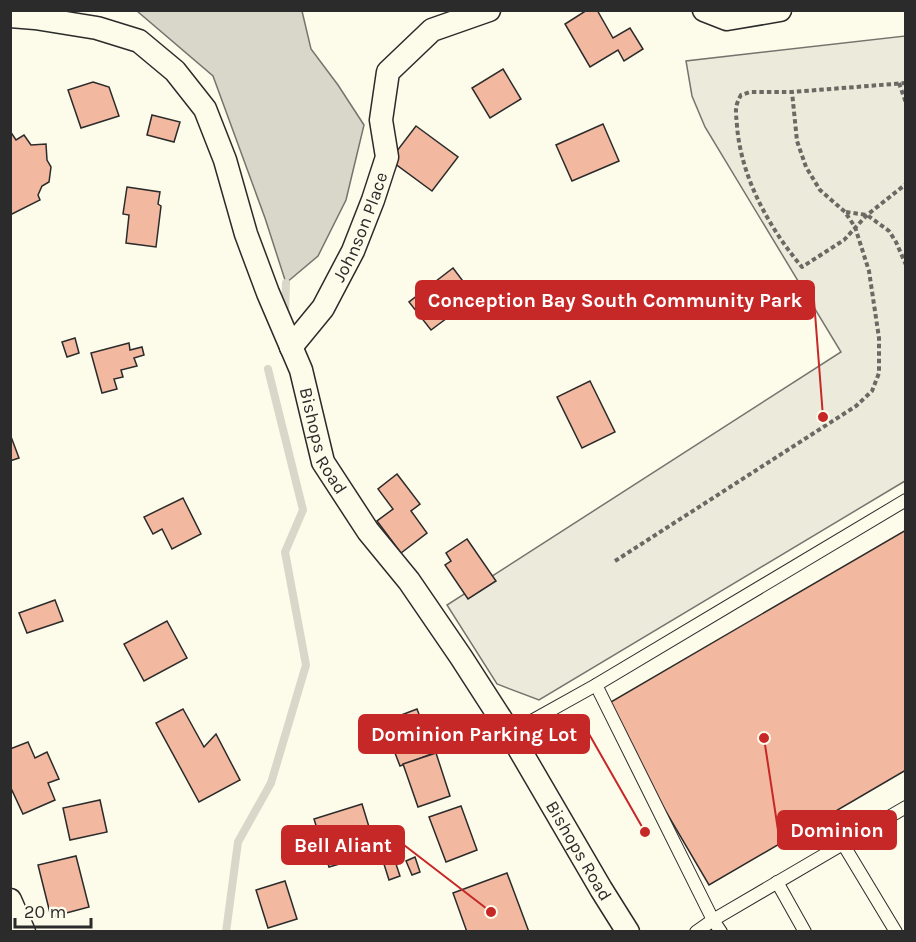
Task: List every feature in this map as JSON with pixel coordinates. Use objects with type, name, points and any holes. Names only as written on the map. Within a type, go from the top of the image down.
[{"type":"street","name":"Johnson Place","points":[[291,347],[323,308],[353,251],[373,200],[387,157],[381,120],[388,72],[432,30],[489,10]]},
{"type":"street","points":[[704,10],[728,19],[780,10]]},
{"type":"street","name":"Bishops Road","points":[[10,16],[97,28],[139,41],[175,71],[205,109],[225,160],[246,234],[267,293],[301,370],[323,462],[368,531],[415,590],[461,657],[510,733],[628,932]]},
{"type":"street","points":[[10,900],[24,932]]},
{"type":"lane","points":[[510,733],[596,685],[906,500]]},
{"type":"lane","points":[[596,685],[720,932]]},
{"type":"lane","points":[[696,932],[906,807]]},
{"type":"lane","points":[[843,844],[896,932]]},
{"type":"lane","points":[[777,882],[806,932]]},
{"type":"path","points":[[899,83],[906,103]]},
{"type":"path","points":[[906,83],[792,92],[750,92],[741,95],[736,104],[739,142],[746,173],[759,203],[789,252],[802,267],[844,240],[867,215],[906,184]]},
{"type":"path","points":[[615,561],[856,406],[872,391],[879,373],[879,338],[869,271],[855,227],[845,212],[820,190],[806,167],[797,141],[792,92]]},
{"type":"path","points":[[845,212],[867,215],[889,231],[906,265]]},
{"type":"shaded area","points":[[137,11],[302,11],[311,49],[364,125],[346,200],[318,256],[286,283],[265,218],[213,76]]},
{"type":"shaded area","points":[[905,36],[905,481],[539,700],[497,684],[447,605],[841,352],[705,127],[692,96],[686,61]]},
{"type":"building","points":[[587,10],[597,10],[613,38],[630,28],[643,49],[624,61],[618,50],[590,67],[565,24]]},
{"type":"building","points":[[503,69],[521,99],[490,118],[472,88]]},
{"type":"building","points":[[93,82],[109,87],[119,116],[81,128],[68,90]]},
{"type":"building","points":[[152,115],[180,122],[174,142],[147,135]]},
{"type":"building","points":[[603,124],[619,161],[572,181],[556,145]]},
{"type":"building","points":[[416,126],[458,157],[432,191],[390,160]]},
{"type":"building","points":[[10,131],[16,140],[24,135],[31,145],[46,144],[47,160],[51,167],[49,182],[42,186],[38,195],[40,200],[10,215]]},
{"type":"building","points":[[127,187],[160,192],[158,204],[161,206],[156,247],[126,243],[129,215],[123,214]]},
{"type":"building","points":[[453,268],[475,297],[431,330],[409,302]]},
{"type":"building","points":[[75,338],[79,353],[67,357],[62,342]]},
{"type":"building","points":[[129,343],[130,350],[142,347],[144,355],[134,358],[137,366],[121,370],[123,377],[114,379],[117,389],[102,393],[91,353]]},
{"type":"building","points":[[590,381],[615,432],[582,448],[557,397]]},
{"type":"building","points":[[10,434],[19,458],[10,461]]},
{"type":"building","points":[[397,474],[420,504],[411,511],[427,533],[401,553],[377,521],[393,509],[378,489]]},
{"type":"building","points":[[183,498],[201,534],[172,549],[162,529],[153,534],[144,517]]},
{"type":"building","points":[[906,530],[906,770],[709,885],[604,706]]},
{"type":"building","points":[[467,539],[496,581],[468,599],[445,565],[451,561],[446,553]]},
{"type":"building","points":[[55,600],[63,621],[27,633],[19,613]]},
{"type":"building","points":[[167,621],[187,658],[144,681],[124,644]]},
{"type":"building","points":[[183,709],[204,747],[216,734],[240,780],[199,802],[156,723]]},
{"type":"building","points":[[417,709],[434,753],[400,766],[383,722]]},
{"type":"building","points":[[28,742],[35,758],[47,752],[59,779],[48,783],[55,800],[23,814],[10,786],[10,749]]},
{"type":"building","points":[[436,753],[450,796],[418,807],[403,764]]},
{"type":"building","points":[[100,800],[107,832],[70,840],[63,808]]},
{"type":"building","points":[[362,804],[377,853],[329,867],[314,819]]},
{"type":"building","points":[[461,806],[477,850],[446,862],[429,817]]},
{"type":"building","points":[[76,856],[89,907],[51,917],[38,865]]},
{"type":"building","points":[[415,857],[420,872],[412,875],[406,861]]},
{"type":"building","points":[[394,858],[400,876],[389,880],[383,861]]},
{"type":"building","points":[[507,873],[529,932],[467,932],[453,893]]},
{"type":"building","points":[[285,881],[297,919],[268,928],[256,890]]},
{"type":"waterway","points":[[285,314],[286,283]]},
{"type":"waterway","points":[[226,932],[238,842],[271,783],[306,665],[285,552],[303,510],[268,369]]},
{"type":"place","name":"Conception Bay South Community Park","points":[[823,417]]},
{"type":"place","name":"Dominion","points":[[764,738]]},
{"type":"place","name":"Dominion Parking Lot","points":[[645,832]]},
{"type":"place","name":"Bell Aliant","points":[[491,912]]}]
